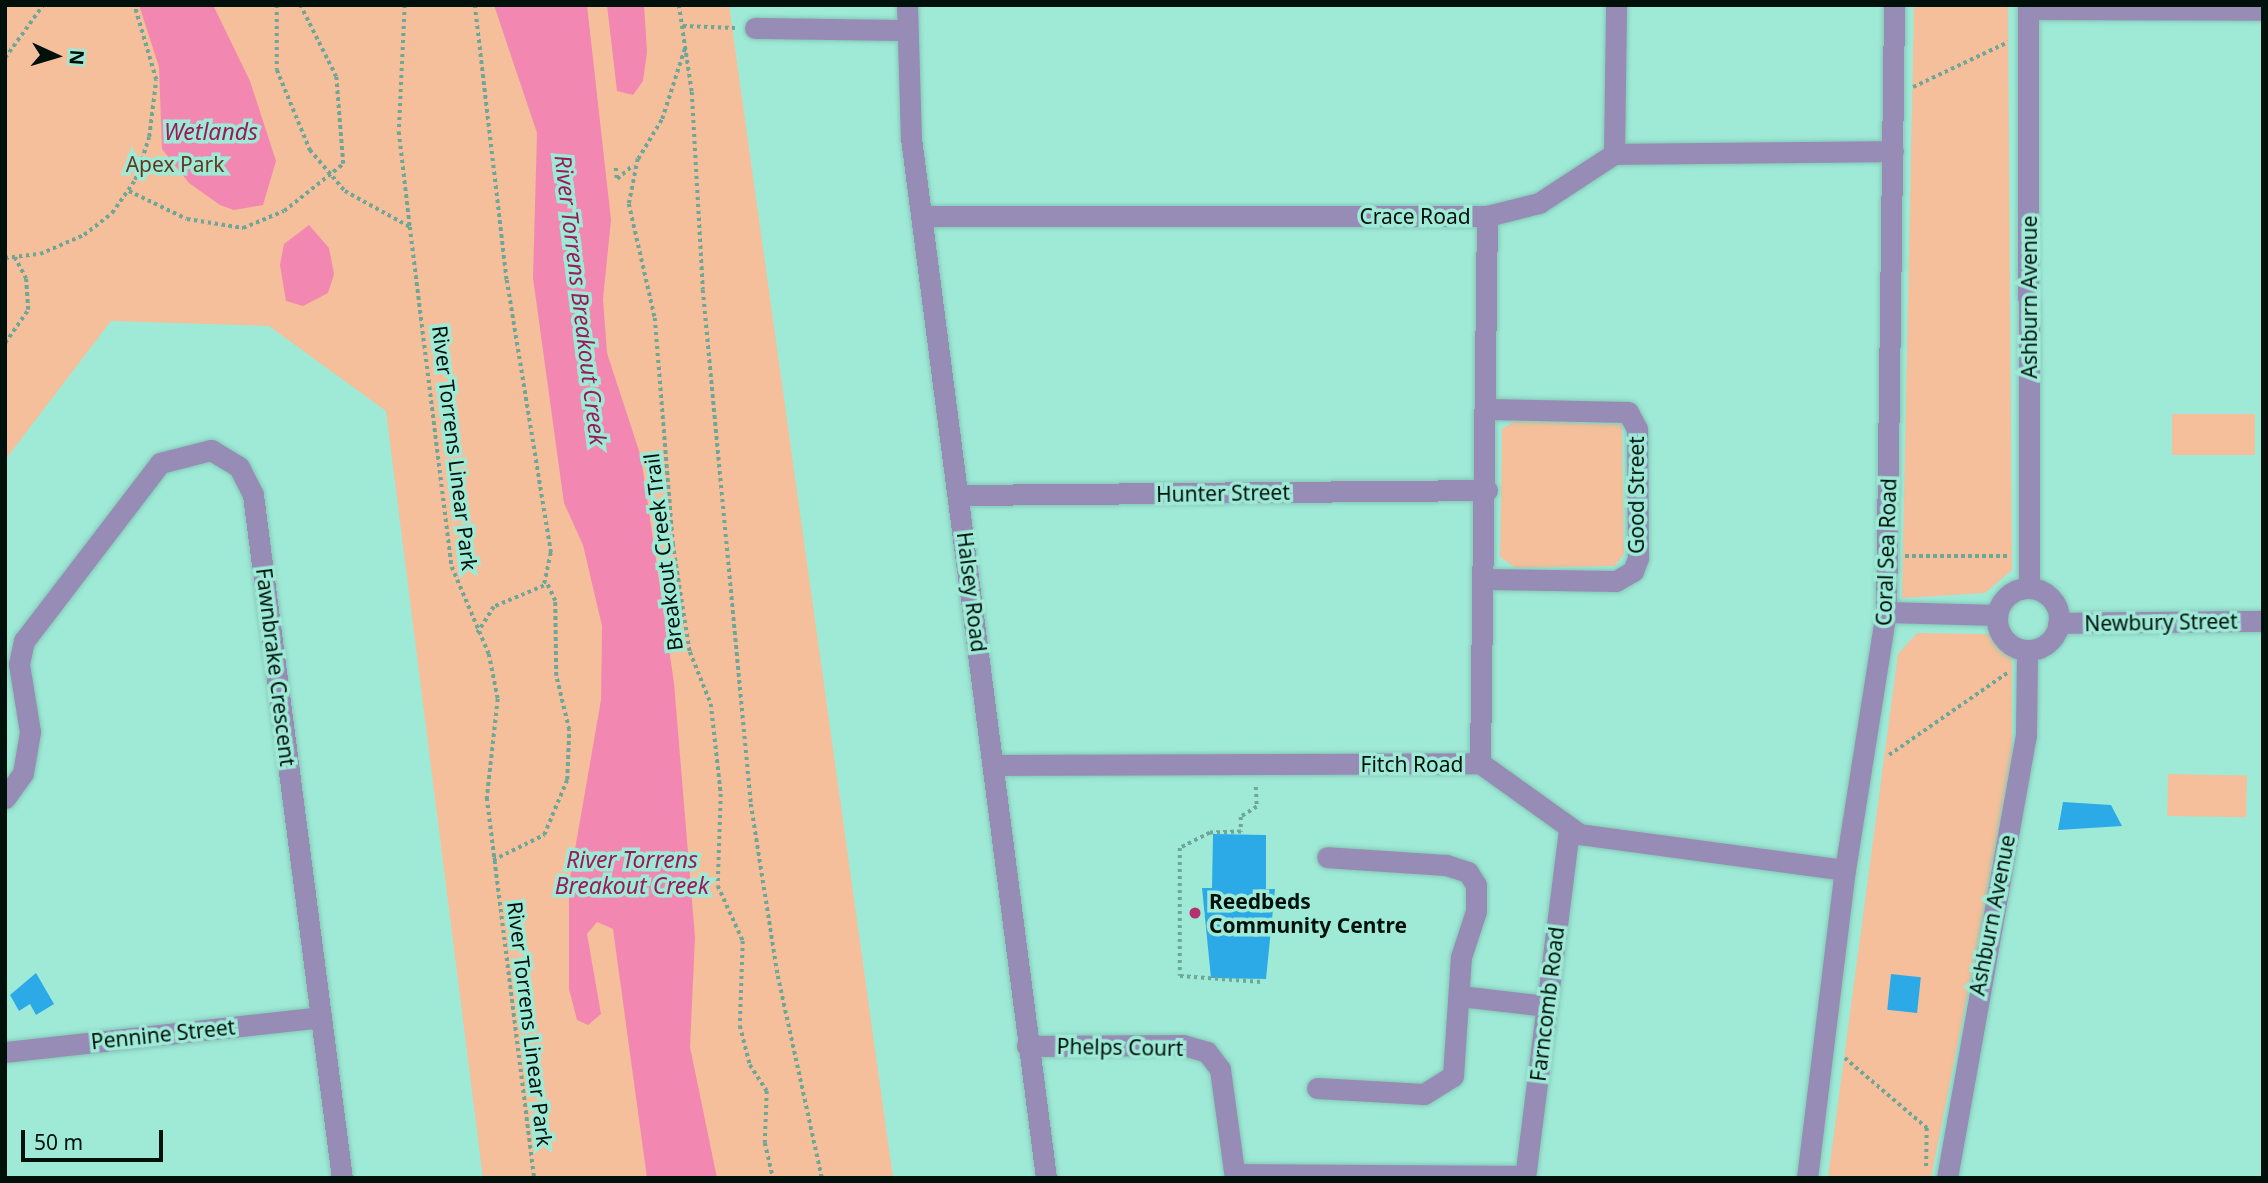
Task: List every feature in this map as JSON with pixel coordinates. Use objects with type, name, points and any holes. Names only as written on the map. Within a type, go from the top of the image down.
[{"type":"street","name":"Halsey Road","points":[[907,5],[921,216],[960,495],[995,765],[1027,1046],[1046,1178]]},
{"type":"street","points":[[1616,5],[1614,154],[1893,151]]},
{"type":"street","name":"Coral Sea Road","points":[[1807,1178],[1845,870],[1886,612],[1894,5]]},
{"type":"street","points":[[2028,7],[2263,10]]},
{"type":"street","name":"Ashburn Avenue","points":[[2028,7],[2029,588]]},
{"type":"street","points":[[755,28],[907,30]]},
{"type":"street","name":"Crace Road","points":[[921,216],[1487,216],[1539,203],[1614,154]]},
{"type":"street","points":[[1480,763],[1486,579],[1487,216]]},
{"type":"street","name":"Good Street","points":[[1486,579],[1616,581],[1633,571],[1639,558],[1637,429],[1628,412],[1488,409]]},
{"type":"street","name":"Fawnbrake Crescent","points":[[5,798],[23,773],[30,732],[14,640],[160,463],[211,450],[239,467],[253,495],[342,1178]]},
{"type":"street","name":"Hunter Street","points":[[960,495],[1487,490]]},
{"type":"street","points":[[2029,588],[2050,598],[2058,623],[2046,644],[2027,650],[2005,640],[1997,615],[2007,596],[2029,588]]},
{"type":"street","points":[[1886,612],[1997,615]]},
{"type":"street","name":"Newbury Street","points":[[2058,623],[2263,621]]},
{"type":"street","name":"Ashburn Avenue","points":[[1947,1178],[2026,735],[2027,650]]},
{"type":"street","name":"Fitch Road","points":[[995,765],[1480,763],[1569,830],[1845,870]]},
{"type":"street","name":"Farncomb Road","points":[[1525,1177],[1569,830]]},
{"type":"street","points":[[1317,1088],[1424,1094],[1441,1089],[1453,1076],[1458,1056],[1461,957],[1476,911],[1476,885],[1468,872],[1446,865],[1327,857]]},
{"type":"street","points":[[1460,996],[1546,1006]]},
{"type":"street","name":"Pennine Street","points":[[5,1052],[321,1017]]},
{"type":"street","name":"Phelps Court","points":[[1027,1046],[1183,1045],[1207,1052],[1220,1069],[1235,1176]]},
{"type":"street","points":[[1235,1176],[1525,1177]]},
{"type":"path","points":[[5,58],[43,5]]},
{"type":"path","points":[[5,258],[84,235],[129,191],[149,137],[156,80],[134,5]]},
{"type":"path","points":[[276,5],[277,70],[310,150],[345,191],[410,227]]},
{"type":"path","points":[[129,191],[187,219],[243,228],[284,211],[343,164],[335,77],[300,5]]},
{"type":"path","name":"River Torrens Linear Park","points":[[405,5],[400,132],[410,227],[452,567],[478,633],[498,699],[487,798],[534,1178]]},
{"type":"path","points":[[475,5],[507,280],[551,553],[546,582],[555,601],[556,676],[569,730],[567,780],[544,835],[493,860]]},
{"type":"path","points":[[679,5],[686,45],[743,736],[776,964],[822,1178]]},
{"type":"path","points":[[682,26],[755,28]]},
{"type":"path","points":[[1893,96],[2029,32]]},
{"type":"path","points":[[616,168],[617,179],[638,159],[666,109],[686,45]]},
{"type":"path","name":"Breakout Creek Trail","points":[[638,159],[629,205],[655,318],[673,544],[690,652],[710,704],[721,794],[718,886],[743,941],[740,1026],[750,1065],[767,1091],[765,1143],[773,1178]]},
{"type":"path","points":[[5,343],[28,310],[26,279],[14,257]]},
{"type":"path","points":[[1888,559],[1935,552],[2029,558]]},
{"type":"path","points":[[478,633],[494,607],[546,582]]},
{"type":"path","points":[[1889,755],[1995,676],[2012,671]]},
{"type":"path","points":[[1256,788],[1256,807],[1241,817],[1241,832],[1210,833],[1180,848],[1180,976],[1261,982]]},
{"type":"path","points":[[1844,1058],[1927,1128],[1926,1167]]},
{"type":"green space","name":"Apex Park","points":[[5,5],[729,5],[893,1178],[483,1178],[386,411],[269,326],[111,321],[5,460]]},
{"type":"green space","points":[[1914,5],[2008,5],[2012,570],[1985,593],[1902,598]]},
{"type":"green space","points":[[2172,414],[2255,414],[2255,455],[2172,455]]},
{"type":"green space","points":[[1515,421],[1622,424],[1624,554],[1615,566],[1516,568],[1500,557],[1502,429]]},
{"type":"green space","points":[[1917,633],[1990,634],[2006,648],[2012,659],[2012,771],[1931,1178],[1828,1178],[1898,654]]},
{"type":"green space","points":[[2168,774],[2247,775],[2246,817],[2167,816]]},
{"type":"water","name":"Wetlands","points":[[139,5],[213,5],[250,81],[276,161],[263,205],[234,210],[220,205],[189,183],[162,149],[159,67]]},
{"type":"water","name":"River Torrens Breakout Creek","points":[[494,5],[587,5],[611,220],[603,299],[607,353],[641,457],[674,683],[695,937],[690,1047],[717,1178],[647,1178],[613,929],[597,922],[587,934],[601,1014],[588,1025],[577,1020],[569,989],[569,884],[601,700],[602,626],[583,545],[564,503],[533,278],[537,133]]},
{"type":"water","points":[[607,5],[644,5],[647,52],[643,81],[633,95],[617,91]]},
{"type":"water","points":[[309,225],[329,248],[334,274],[328,293],[303,306],[286,301],[280,265],[284,244]]},
{"type":"building","points":[[2063,802],[2111,805],[2122,826],[2058,830]]},
{"type":"building","points":[[1213,834],[1266,835],[1266,889],[1275,889],[1266,979],[1211,978],[1202,888],[1212,888]]},
{"type":"building","points":[[36,973],[54,1004],[36,1015],[30,1004],[19,1011],[10,995]]},
{"type":"building","points":[[1891,974],[1921,977],[1917,1013],[1887,1010]]},
{"type":"place","name":"Reedbeds Community Centre","points":[[1195,913]]}]
